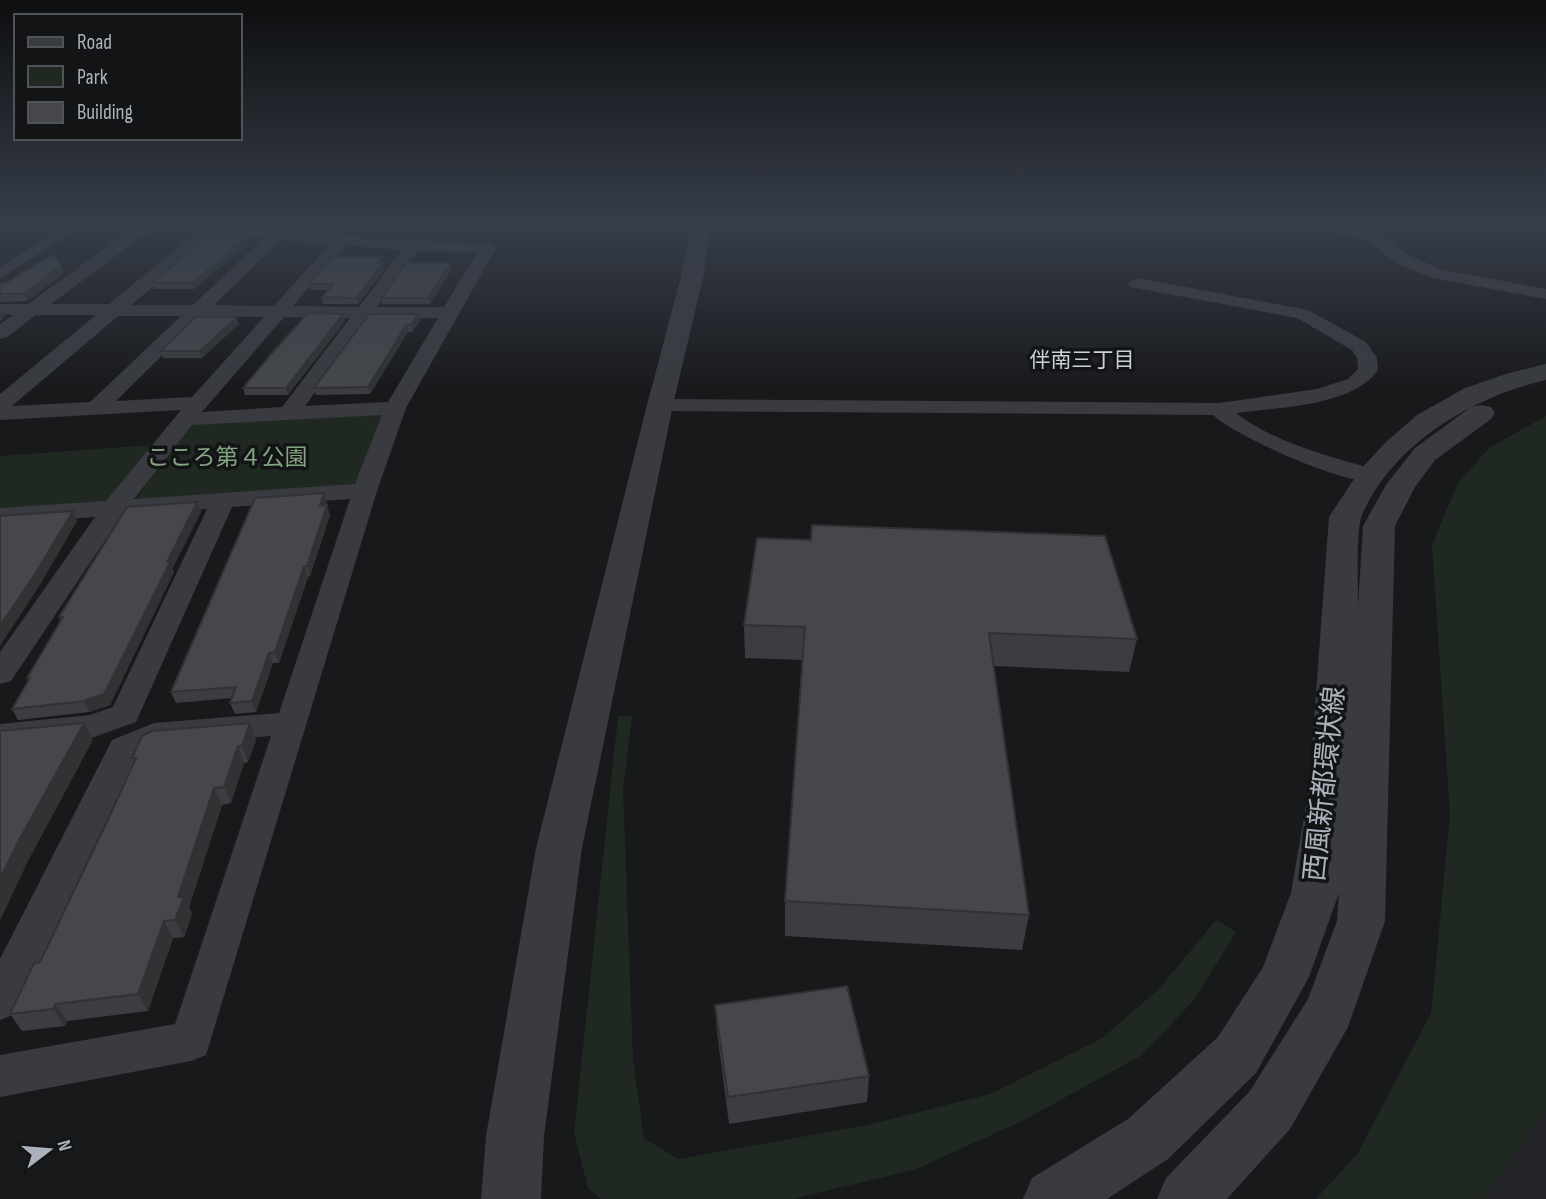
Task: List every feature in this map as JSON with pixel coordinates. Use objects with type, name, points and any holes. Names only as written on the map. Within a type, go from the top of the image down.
[{"type":"street","points":[[0,333],[75,278]]},
{"type":"street","points":[[0,405],[152,278]]},
{"type":"street","points":[[96,408],[232,278]]},
{"type":"street","points":[[0,674],[114,508],[192,411],[310,278]]},
{"type":"street","points":[[289,413],[389,278]]},
{"type":"street","points":[[0,1076],[191,1041],[365,491],[395,408],[470,278]]},
{"type":"street","points":[[511,1199],[515,1136],[559,848],[660,405],[692,278]]},
{"type":"street","points":[[1460,278],[1546,294]]},
{"type":"street","points":[[660,405],[1219,409],[1321,395],[1355,383],[1368,370],[1367,358],[1359,346],[1302,314],[1137,283]]},
{"type":"street","points":[[0,309],[450,313]]},
{"type":"street","name":"西風新都環状線","points":[[1053,1199],[1148,1139],[1237,1055],[1284,977],[1315,893],[1330,788],[1345,517],[1371,476],[1396,448],[1427,421],[1474,394],[1515,379],[1546,372]]},
{"type":"street","name":"西風新都環状線","points":[[1187,1199],[1270,1110],[1330,1010],[1361,921],[1379,526],[1401,485],[1425,454],[1496,403],[1546,387]]},
{"type":"street","points":[[0,413],[96,408],[289,413],[395,408]]},
{"type":"street","points":[[1219,409],[1227,419],[1275,443],[1371,476]]},
{"type":"street","points":[[0,516],[365,491]]},
{"type":"street","points":[[0,735],[94,726],[125,714],[223,501]]},
{"type":"street","points":[[0,1001],[124,748],[154,734],[292,723]]},
{"type":"shaded area","points":[[1546,1109],[1546,1199],[1482,1199]]},
{"type":"green space","name":"こころ第４公園","points":[[372,411],[382,415],[359,482],[346,488],[146,502],[137,497],[185,428],[199,422]]},
{"type":"green space","points":[[1546,416],[1546,1109],[1482,1199],[1316,1199],[1358,1153],[1431,1013],[1450,816],[1432,545],[1458,483],[1490,447]]},
{"type":"green space","points":[[165,444],[114,508],[0,515],[0,456]]},
{"type":"green space","points":[[618,716],[632,716],[623,790],[633,1060],[644,1138],[678,1159],[867,1125],[990,1094],[1101,1039],[1158,990],[1216,920],[1236,932],[1194,1000],[1142,1055],[1026,1119],[916,1169],[793,1199],[601,1199],[588,1188],[574,1133]]},
{"type":"building","points":[[14,278],[44,278],[24,294],[0,294],[0,283]]},
{"type":"building","points":[[158,278],[198,278],[192,283],[152,283]]},
{"type":"building","points":[[314,278],[371,278],[356,298],[322,297],[333,284],[309,284]]},
{"type":"building","points":[[395,278],[441,278],[428,298],[381,298]]},
{"type":"building","points":[[308,313],[343,314],[286,388],[243,388],[272,353]]},
{"type":"building","points":[[369,314],[418,314],[411,325],[406,325],[368,387],[314,388]]},
{"type":"building","points":[[195,317],[237,317],[200,351],[161,351]]},
{"type":"building","points":[[324,493],[320,506],[327,505],[307,566],[304,566],[275,652],[269,653],[252,701],[230,703],[236,687],[171,692],[255,498]]},
{"type":"building","points":[[197,502],[104,694],[84,701],[12,709],[63,617],[59,617],[127,507]]},
{"type":"building","points":[[73,511],[35,574],[0,626],[0,516]]},
{"type":"building","points":[[812,525],[1105,536],[1137,639],[989,633],[1029,915],[785,901],[805,627],[744,625],[757,538],[811,540]]},
{"type":"building","points":[[84,723],[17,844],[0,879],[0,731]]},
{"type":"building","points":[[250,723],[242,746],[238,746],[224,787],[214,788],[178,897],[184,897],[175,920],[164,921],[138,994],[55,1004],[53,1009],[10,1014],[34,963],[40,962],[112,811],[136,758],[132,758],[142,736],[152,731]]},
{"type":"building","points":[[847,986],[869,1076],[728,1097],[715,1005]]},
{"type":"district","name":"伴南三丁目","points":[[1082,360]]}]
